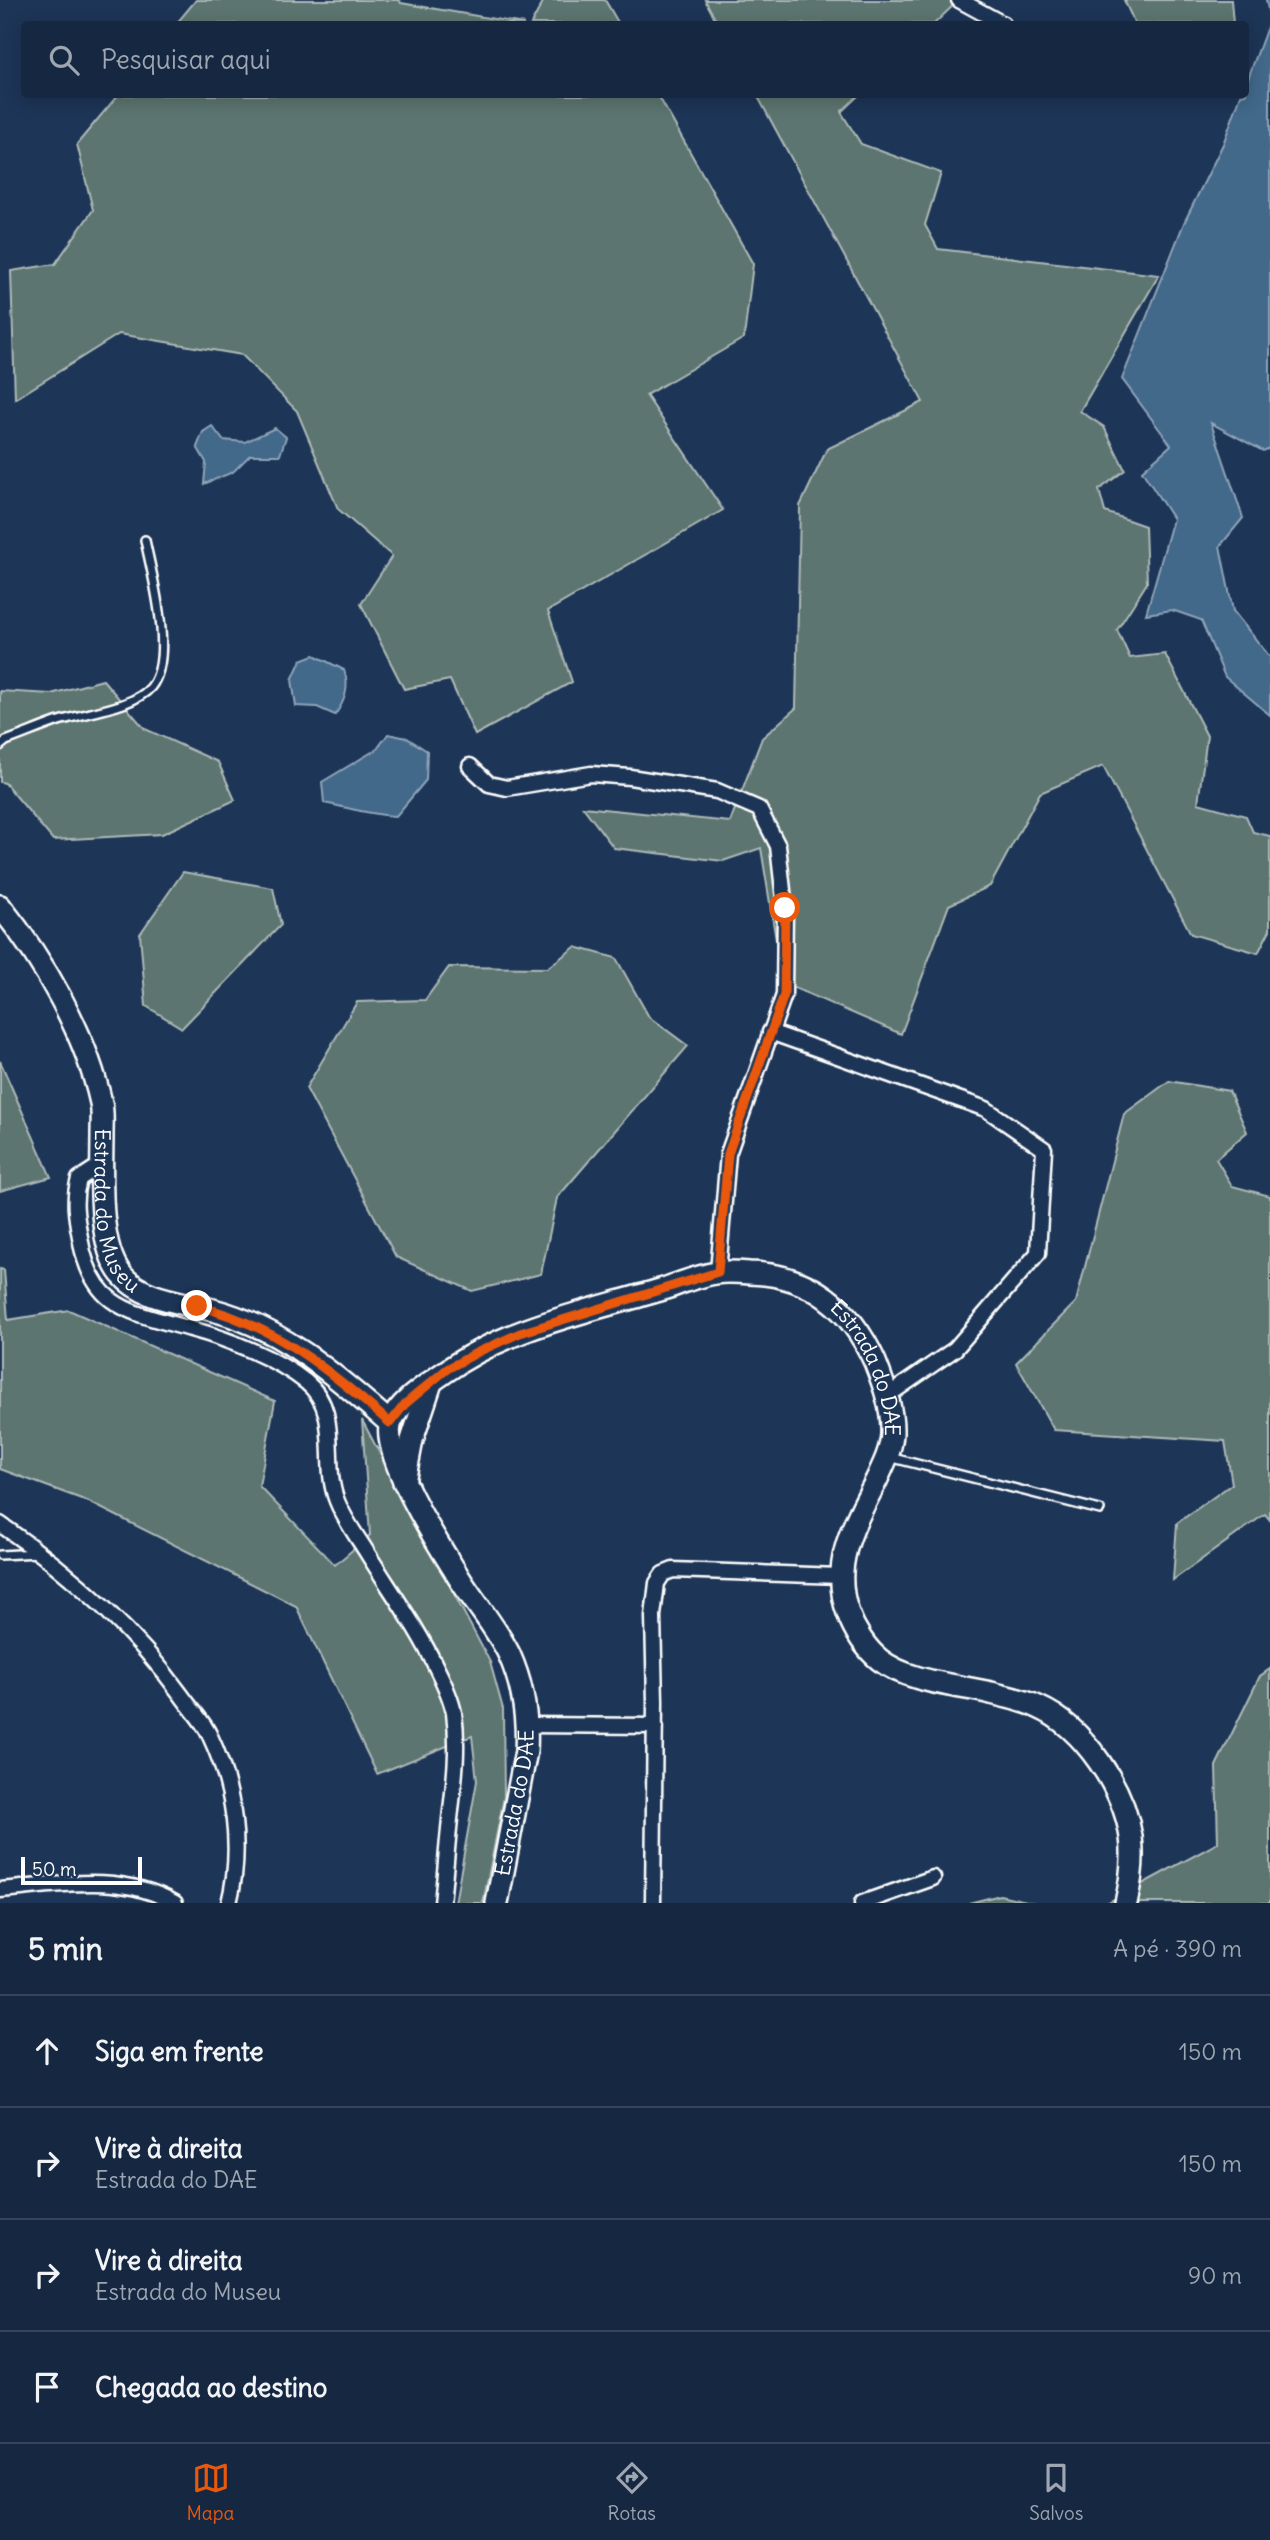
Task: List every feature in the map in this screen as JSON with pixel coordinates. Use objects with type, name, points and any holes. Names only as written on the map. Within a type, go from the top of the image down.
[{"type":"street","points":[[959,0],[998,21]]},
{"type":"street","points":[[470,766],[489,784],[507,788],[591,774],[630,777],[717,791],[759,809],[778,846],[785,908],[784,995],[728,1154],[718,1272]]},
{"type":"street","name":"Estrada do Museu","points":[[0,906],[28,942],[71,1020],[87,1056],[102,1105],[105,1234],[111,1259],[123,1276],[140,1289],[215,1310],[254,1324],[289,1342],[338,1378],[390,1423]]},
{"type":"street","points":[[770,1032],[986,1109],[1044,1149],[1038,1253],[956,1349],[887,1396]]},
{"type":"street","points":[[102,1164],[79,1179],[75,1191],[75,1210],[83,1261],[94,1283],[111,1300],[134,1314],[226,1340],[265,1358],[306,1382],[325,1408],[330,1429],[331,1475],[337,1500],[350,1526],[429,1653],[454,1712],[457,1757],[442,1903]]},
{"type":"street","name":"Estrada do DAE","points":[[497,1903],[526,1751],[528,1726],[520,1681],[508,1651],[454,1571],[404,1482],[391,1451],[388,1437],[390,1423],[405,1404],[447,1369],[478,1352],[520,1333],[718,1272],[769,1273],[802,1282],[834,1303],[864,1338],[887,1396],[892,1434],[888,1456],[847,1541],[839,1576],[846,1609],[856,1633],[881,1661],[919,1678],[1040,1707],[1069,1728],[1097,1757],[1117,1794],[1130,1832],[1133,1857],[1126,1903]]},
{"type":"street","points":[[404,1482],[412,1440],[431,1382]]},
{"type":"street","points":[[0,1524],[42,1553],[109,1612],[163,1670],[210,1734],[230,1789],[236,1846],[235,1882],[229,1903]]},
{"type":"street","points":[[653,1903],[653,1616],[657,1583],[663,1574],[673,1570],[694,1569],[839,1576]]},
{"type":"street","points":[[528,1726],[655,1726]]},
{"type":"street","points":[[862,1903],[933,1878]]},
{"type":"street","points":[[0,1891],[93,1882],[129,1884],[154,1891],[175,1903]]},
{"type":"lane","points":[[0,746],[6,741],[58,721],[132,701],[151,686],[158,673],[162,647],[156,594],[145,540]]},
{"type":"lane","points":[[888,1456],[1100,1510]]},
{"type":"lane","points":[[0,1555],[42,1553]]},
{"type":"green space","points":[[196,0],[399,0],[401,3],[506,21],[178,21]]},
{"type":"green space","points":[[544,0],[605,0],[617,21],[533,21]]},
{"type":"green space","points":[[705,0],[959,0],[937,21],[716,21]]},
{"type":"green space","points":[[1124,0],[1231,0],[1233,21],[1134,21]]},
{"type":"green space","points":[[115,98],[660,98],[753,264],[744,338],[646,395],[723,510],[548,611],[572,682],[475,735],[450,680],[404,689],[361,604],[392,556],[338,509],[297,411],[242,355],[119,334],[15,399],[11,271],[55,264],[93,210],[77,144]]},
{"type":"green space","points":[[759,98],[856,98],[841,112],[861,144],[941,173],[925,225],[938,249],[1159,275],[1080,411],[1104,427],[1125,470],[1099,490],[1105,512],[1145,526],[1147,583],[1117,630],[1130,658],[1165,654],[1207,736],[1198,803],[1246,816],[1253,832],[1270,836],[1270,930],[1258,953],[1191,934],[1103,766],[1040,793],[990,886],[949,905],[901,1034],[783,983],[761,848],[723,861],[614,848],[583,807],[730,822],[762,738],[796,708],[800,506],[827,449],[923,402]]},
{"type":"green space","points":[[103,680],[145,729],[218,762],[235,800],[162,834],[53,840],[5,783],[0,782],[0,691],[51,694]]},
{"type":"green space","points":[[183,872],[273,888],[281,925],[182,1028],[146,1006],[140,934]]},
{"type":"green space","points":[[575,947],[616,958],[649,1017],[688,1046],[557,1198],[541,1274],[472,1291],[396,1257],[306,1088],[357,1002],[425,1000],[449,967],[547,968]]},
{"type":"green space","points":[[0,1061],[51,1177],[0,1191]]},
{"type":"green space","points":[[1169,1081],[1229,1091],[1247,1132],[1216,1159],[1232,1186],[1270,1196],[1270,1520],[1265,1514],[1173,1580],[1177,1523],[1232,1484],[1225,1441],[1054,1430],[1016,1363],[1076,1302],[1124,1114]]},
{"type":"green space","points":[[0,1269],[4,1270],[8,1320],[69,1310],[275,1401],[259,1486],[335,1565],[370,1535],[362,1420],[490,1662],[503,1709],[504,1797],[483,1903],[455,1903],[477,1781],[472,1736],[377,1774],[296,1606],[87,1501],[0,1469]]},
{"type":"green space","points":[[1270,1669],[1270,1903],[1107,1903],[1218,1843],[1216,1766],[1260,1676]]},
{"type":"green space","points":[[1000,1895],[1035,1903],[969,1903]]},
{"type":"water","points":[[1266,0],[1270,0],[1270,19]]},
{"type":"water","points":[[1270,19],[1270,448],[1263,451],[1211,423],[1243,518],[1220,546],[1233,611],[1270,657],[1270,715],[1225,677],[1201,620],[1172,610],[1146,614],[1173,519],[1142,471],[1171,445],[1122,379],[1184,223],[1223,144],[1240,98],[1249,98],[1249,76]]},
{"type":"water","points":[[212,426],[223,440],[245,442],[275,428],[286,437],[280,455],[250,455],[233,472],[204,484],[206,462],[197,447],[203,432]]},
{"type":"water","points":[[314,655],[344,670],[346,694],[335,715],[317,707],[296,706],[292,680],[301,660]]},
{"type":"water","points":[[388,734],[407,738],[427,751],[426,780],[396,816],[324,803],[322,782],[377,749]]},
{"type":"route","points":[[197,1306],[254,1324],[289,1342],[338,1378],[390,1423],[405,1404],[447,1369],[478,1352],[520,1333],[718,1272],[728,1154],[784,995],[785,908]]}]
